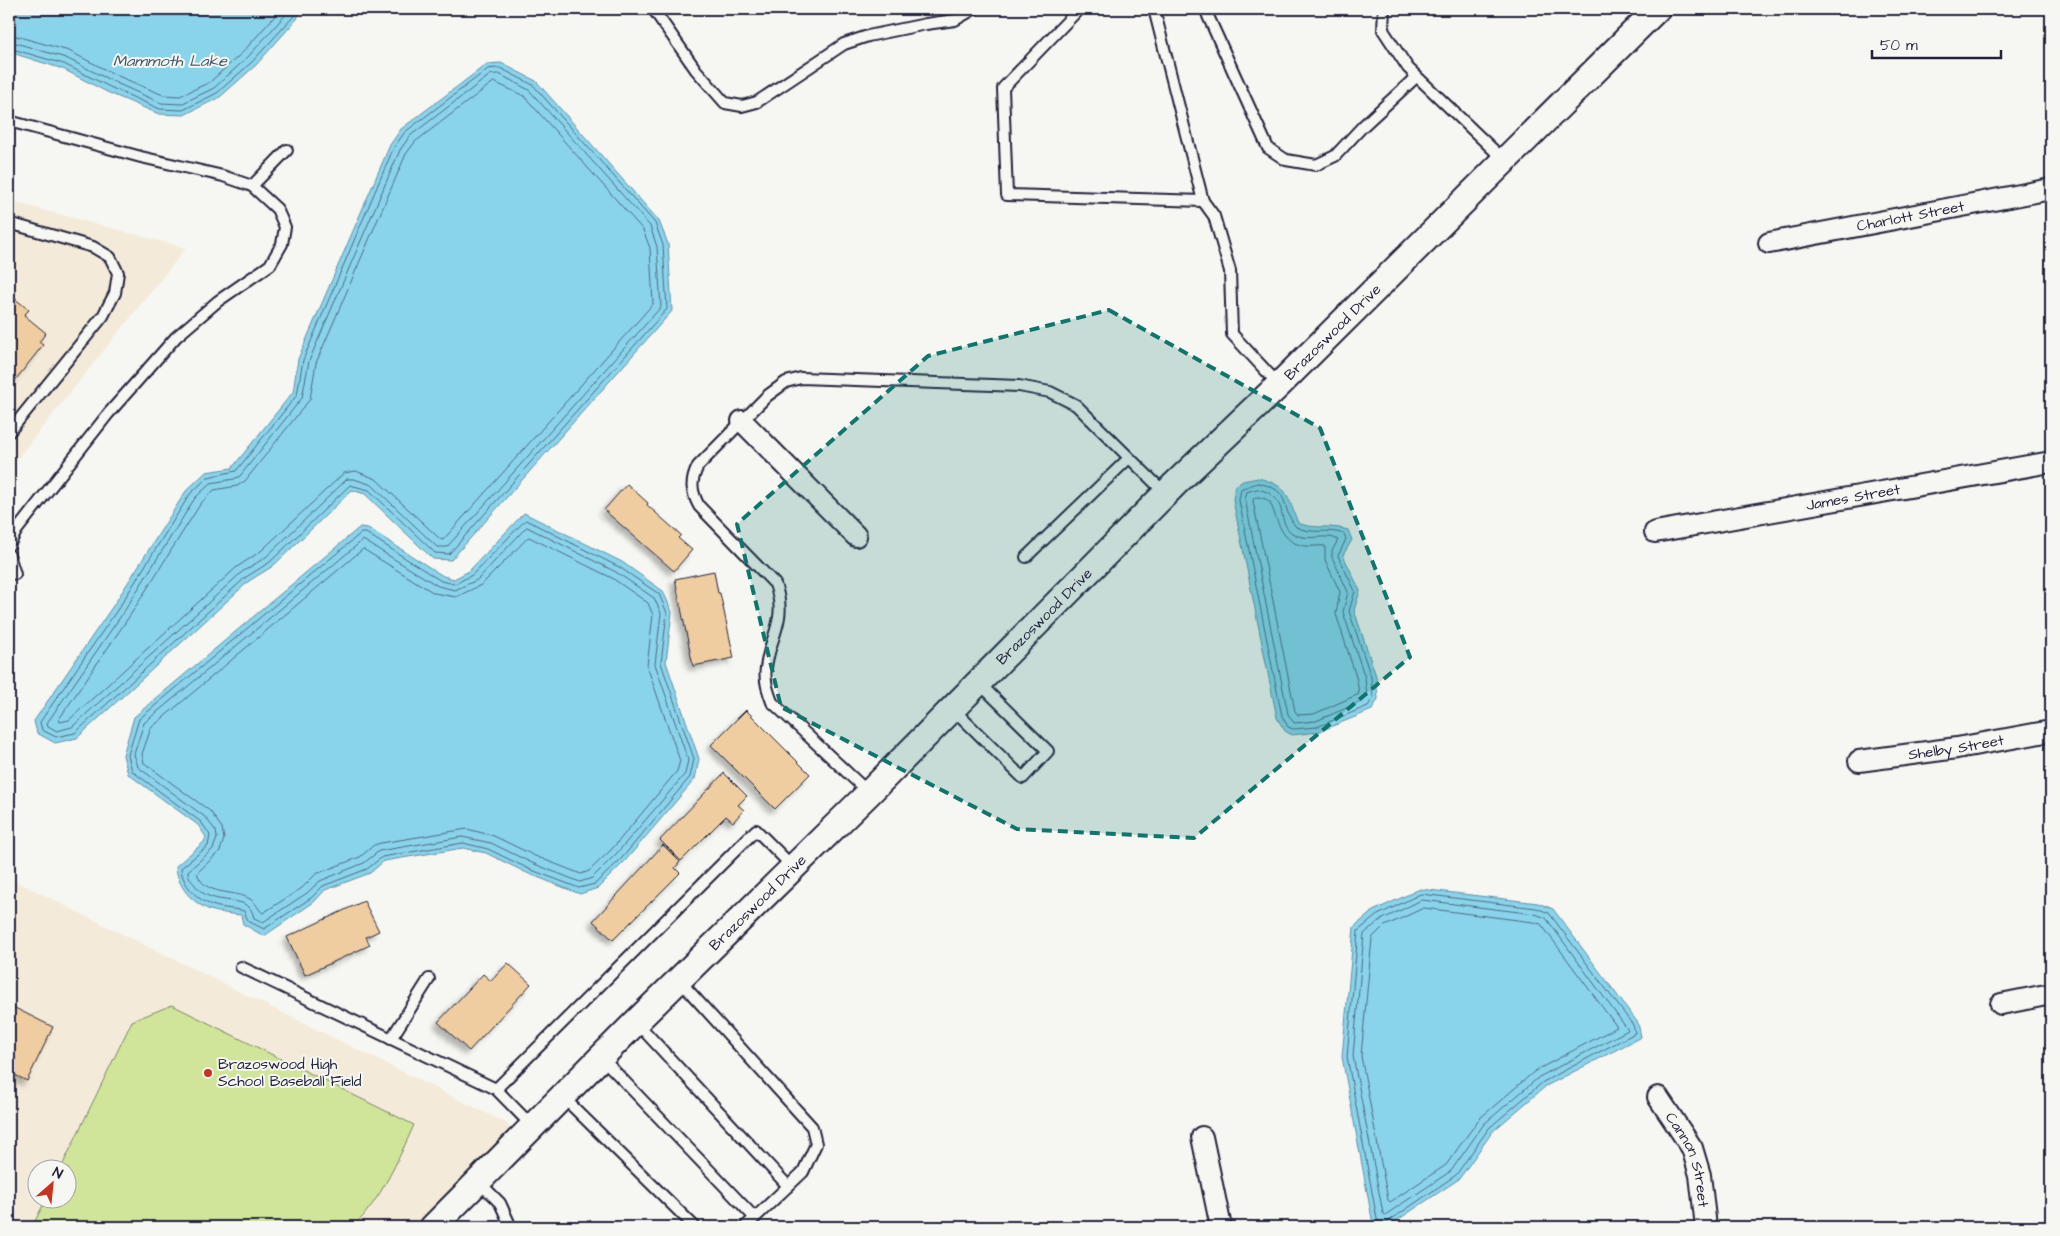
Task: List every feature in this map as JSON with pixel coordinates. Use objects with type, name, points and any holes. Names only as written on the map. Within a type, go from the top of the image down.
[{"type":"street","name":"Brazoswood Drive","points":[[433,1227],[1166,493],[1279,385],[1657,9]]},
{"type":"street","name":"Charlott Street","points":[[1769,243],[2051,189]]},
{"type":"street","points":[[742,421],[856,536]]},
{"type":"street","name":"James Street","points":[[1654,532],[2051,462]]},
{"type":"street","name":"Shelby Street","points":[[1859,761],[1957,748],[2051,732]]},
{"type":"street","points":[[2002,1004],[2051,994]]},
{"type":"street","name":"Cannon Street","points":[[1658,1097],[1692,1148],[1700,1175],[1706,1227]]},
{"type":"street","points":[[1202,1137],[1221,1227]]},
{"type":"lane","points":[[655,9],[696,70],[725,103],[742,106],[757,102],[844,44],[868,36],[956,20],[974,9]]},
{"type":"lane","points":[[1079,9],[1003,88],[1007,195],[1203,201]]},
{"type":"lane","points":[[1154,9],[1203,201],[1214,216],[1230,271],[1232,334],[1279,385]]},
{"type":"lane","points":[[1206,9],[1268,148],[1286,160],[1316,165],[1335,156],[1363,126],[1416,77]]},
{"type":"lane","points":[[1384,9],[1384,30],[1408,68],[1504,160]]},
{"type":"lane","points":[[9,121],[141,157],[224,176],[252,186],[277,209],[285,227],[282,244],[270,266],[218,301],[176,337],[108,414],[17,530],[9,546]]},
{"type":"lane","points":[[252,186],[287,150]]},
{"type":"lane","points":[[9,223],[93,247],[110,257],[118,273],[115,292],[102,316],[9,432]]},
{"type":"lane","points":[[868,793],[772,702],[767,686],[766,668],[780,614],[780,598],[775,584],[699,506],[692,493],[692,478],[698,466],[742,421],[767,396],[786,382],[802,378],[1020,386],[1050,392],[1076,405],[1166,493]]},
{"type":"lane","points":[[1026,557],[1129,458]]},
{"type":"lane","points":[[9,555],[15,574]]},
{"type":"lane","points":[[952,708],[1023,778],[1048,751],[978,682]]},
{"type":"lane","points":[[496,1089],[756,830],[793,867]]},
{"type":"lane","points":[[241,967],[496,1089],[533,1127]]},
{"type":"lane","points":[[391,1039],[429,979]]},
{"type":"lane","points":[[678,980],[812,1127],[816,1144],[803,1172],[745,1227]]},
{"type":"lane","points":[[636,1022],[788,1186]]},
{"type":"lane","points":[[602,1057],[755,1218]]},
{"type":"lane","points":[[562,1097],[695,1227]]},
{"type":"lane","points":[[478,1182],[500,1203],[512,1227]]},
{"type":"highlighted area","points":[[1109,310],[1320,428],[1410,657],[1194,838],[1017,829],[781,707],[737,524],[928,356]]},
{"type":"shaded area","points":[[9,201],[186,248],[9,469]]},
{"type":"shaded area","points":[[9,878],[508,1124],[509,1130],[506,1139],[417,1227],[9,1227]]},
{"type":"green space","name":"Brazoswood High School Baseball Field","points":[[172,1005],[414,1125],[395,1166],[372,1205],[353,1227],[32,1227],[42,1208],[78,1208],[78,1158],[66,1158],[132,1021]]},
{"type":"water","name":"Mammoth Lake","points":[[9,9],[301,9],[297,19],[256,65],[220,97],[184,115],[159,114],[109,93],[63,69],[9,52]]},
{"type":"water","points":[[501,63],[536,81],[659,221],[668,244],[672,311],[451,560],[433,559],[365,494],[352,490],[273,566],[249,581],[77,738],[55,743],[37,733],[34,721],[115,603],[186,491],[206,472],[232,468],[293,392],[298,359],[390,145],[401,129],[487,64]]},
{"type":"water","points":[[1258,478],[1276,485],[1286,493],[1298,523],[1348,530],[1352,540],[1343,555],[1360,591],[1354,610],[1376,676],[1378,699],[1372,710],[1318,732],[1292,735],[1285,731],[1277,718],[1233,500],[1235,486],[1243,481]]},
{"type":"water","points":[[524,513],[622,562],[663,591],[672,612],[666,662],[699,759],[695,779],[625,861],[598,888],[580,894],[527,873],[486,853],[463,848],[384,861],[370,873],[325,890],[314,902],[264,936],[243,924],[241,915],[210,910],[191,898],[182,887],[176,866],[204,842],[206,837],[198,825],[128,774],[123,755],[134,717],[360,527],[368,528],[443,576],[454,579],[469,571]]},
{"type":"water","points":[[1420,889],[1538,903],[1553,909],[1638,1023],[1641,1037],[1546,1086],[1493,1131],[1459,1179],[1387,1227],[1380,1227],[1373,1224],[1342,1057],[1354,927],[1373,911]]},
{"type":"building","points":[[9,294],[29,310],[24,315],[46,333],[39,342],[43,345],[9,388]]},
{"type":"building","points":[[627,484],[648,503],[647,505],[681,535],[678,538],[692,550],[674,571],[604,510]]},
{"type":"building","points":[[714,571],[734,658],[693,666],[675,579]]},
{"type":"building","points":[[746,710],[810,774],[775,809],[711,745]]},
{"type":"building","points":[[724,773],[747,796],[738,805],[744,810],[733,822],[726,816],[681,861],[660,840]]},
{"type":"building","points":[[663,845],[680,862],[675,868],[680,873],[613,940],[593,921]]},
{"type":"building","points":[[364,901],[379,931],[366,937],[370,945],[305,975],[287,937]]},
{"type":"building","points":[[508,963],[531,984],[469,1051],[438,1022],[483,974],[491,981]]},
{"type":"building","points":[[9,1005],[53,1027],[27,1081],[9,1072]]},
{"type":"place","name":"Brazoswood High School Baseball Field","points":[[208,1073]]}]
